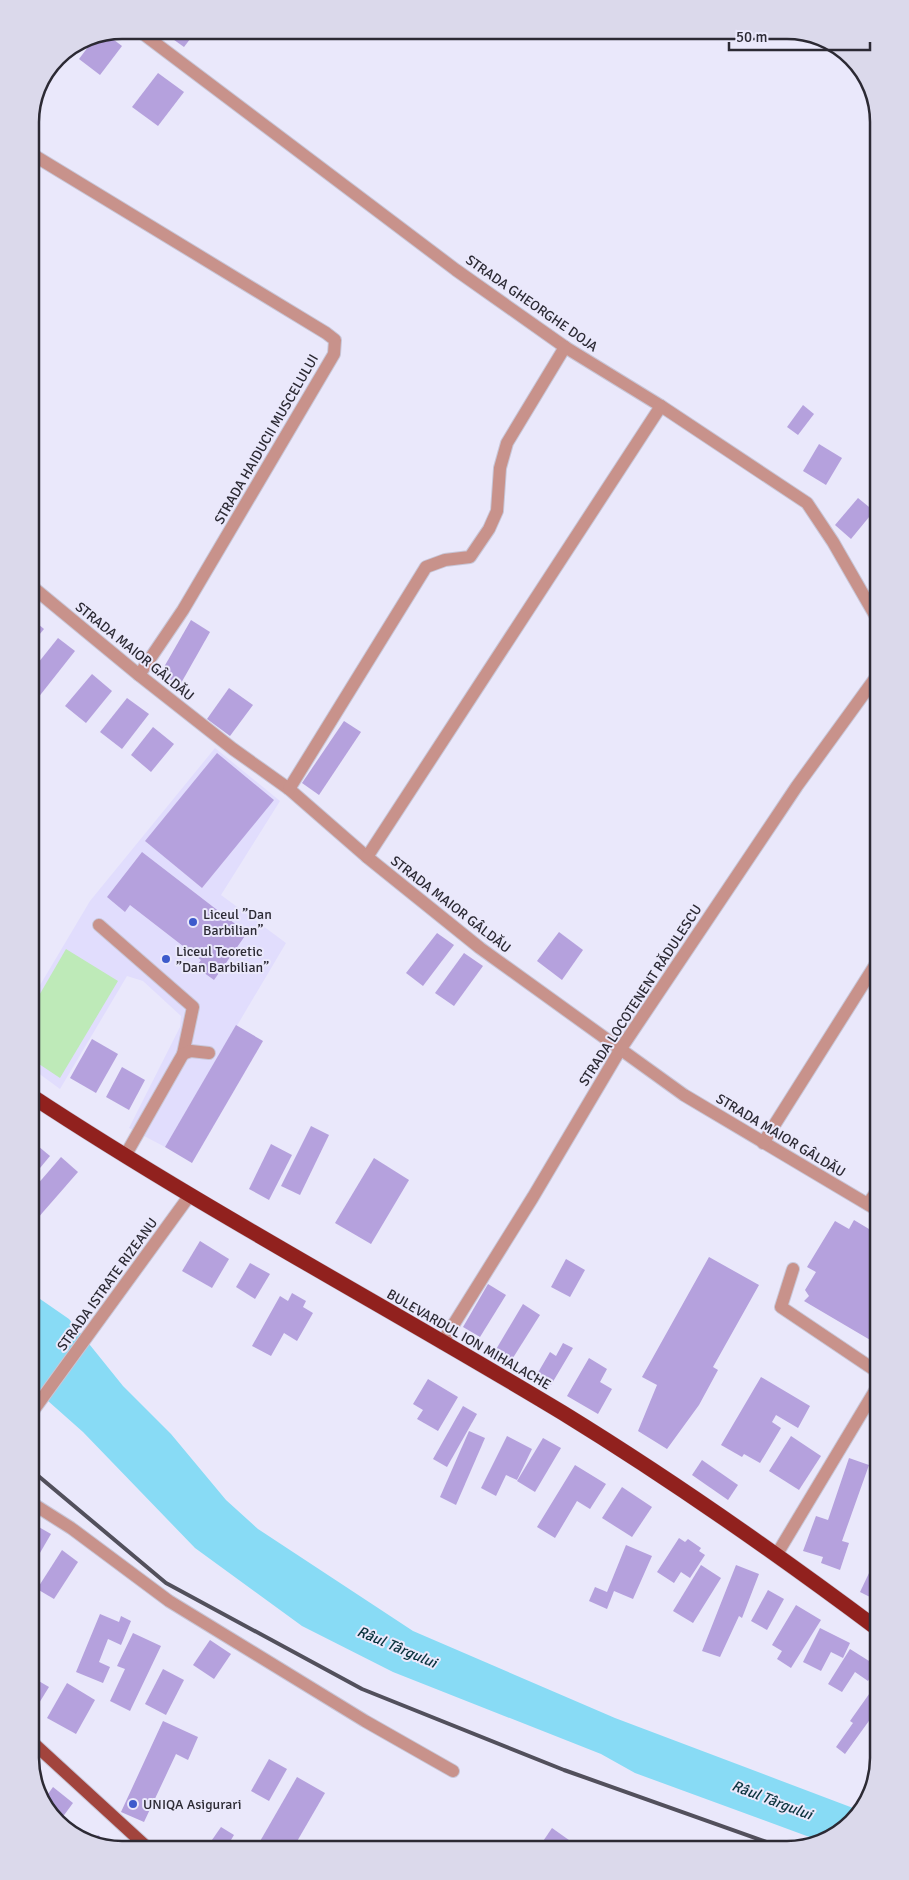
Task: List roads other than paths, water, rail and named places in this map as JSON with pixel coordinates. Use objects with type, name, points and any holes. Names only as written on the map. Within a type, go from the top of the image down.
[{"type":"highway","name":"BULEVARDUL ION MIHALACHE","points":[[39,1101],[190,1195],[578,1423],[776,1554],[870,1623]]},
{"type":"main road","points":[[39,1748],[140,1841]]},
{"type":"street","name":"STRADA GHEORGHE DOJA","points":[[150,39],[456,270],[565,347],[661,406],[807,503],[833,542],[870,606]]},
{"type":"street","name":"STRADA HAIDUCII MUSCELULUI","points":[[39,158],[326,332],[334,340],[334,354],[184,610],[139,675]]},
{"type":"street","points":[[289,789],[426,567],[445,560],[470,557],[489,529],[497,511],[500,468],[507,443],[565,347]]},
{"type":"street","points":[[367,857],[661,406]]},
{"type":"street","name":"STRADA MAIOR GÂLDĂU","points":[[39,592],[139,675],[289,789],[367,857],[480,948],[684,1095],[870,1206]]},
{"type":"street","name":"STRADA LOCOTENENT RĂDULESCU","points":[[442,1343],[620,1050],[797,786],[870,685]]},
{"type":"street","points":[[99,925],[193,1007],[183,1054],[125,1156]]},
{"type":"street","points":[[763,1143],[870,973]]},
{"type":"street","points":[[183,1054],[191,1051],[209,1053]]},
{"type":"street","name":"STRADA ISTRATE RIZEANU","points":[[39,1403],[190,1195]]},
{"type":"street","points":[[793,1269],[781,1308],[870,1367]]},
{"type":"street","points":[[776,1554],[870,1399]]},
{"type":"street","points":[[39,1508],[70,1528],[169,1601],[365,1721],[453,1771]]},
{"type":"water","name":"Râul Târgului","points":[[39,1298],[69,1319],[123,1386],[171,1434],[226,1500],[258,1529],[413,1631],[615,1718],[853,1808],[838,1824],[811,1838],[635,1773],[601,1754],[393,1672],[302,1626],[195,1548],[83,1432],[39,1393]]},
{"type":"railway","points":[[39,1477],[166,1583],[362,1689],[564,1770],[764,1841]]},
{"type":"place","name":"Liceul ”Dan Barbilian”","points":[[193,922]]},
{"type":"place","name":"Liceul Teoretic ”Dan Barbilian”","points":[[166,959]]},
{"type":"place","name":"UNIQA Asigurari","points":[[133,1804]]}]
